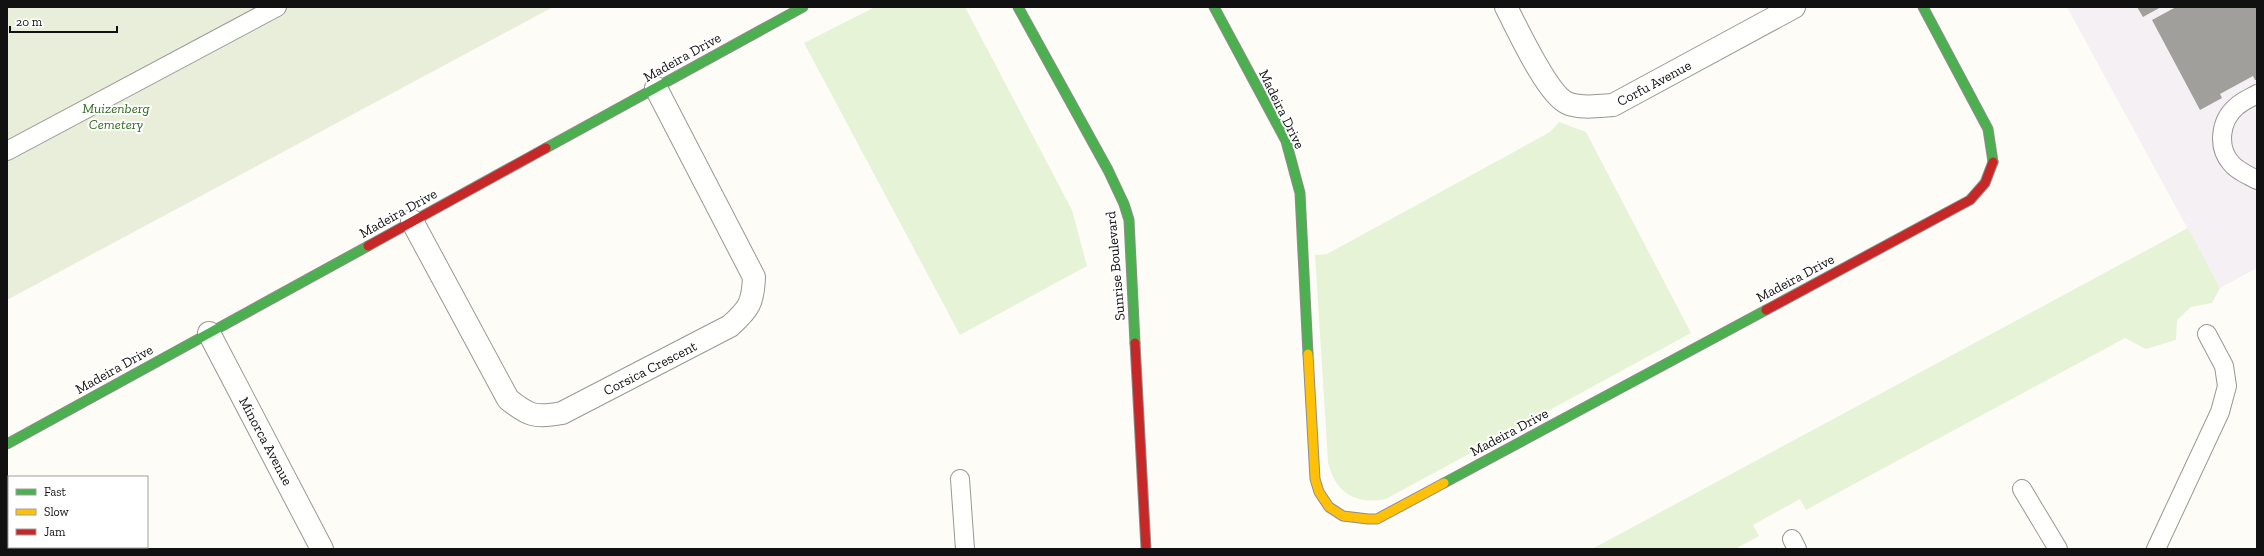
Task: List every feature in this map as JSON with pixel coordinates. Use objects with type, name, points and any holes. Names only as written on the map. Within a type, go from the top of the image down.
[{"type":"street","name":"Madeira Drive","points":[[7,444],[803,7]]},
{"type":"street","name":"Sunrise Boulevard","points":[[1018,7],[1108,170],[1124,204],[1129,220],[1146,549]]},
{"type":"street","name":"Madeira Drive","points":[[1214,7],[1286,141],[1294,165],[1300,193],[1313,455],[1318,492],[1327,505],[1344,518],[1357,520],[1377,519],[1970,200],[1984,187],[1991,175],[1995,159],[1992,144],[1988,129],[1923,7]]},
{"type":"street","name":"Corfu Avenue","points":[[1506,7],[1550,88],[1566,103],[1584,106],[1613,105],[1794,7]]},
{"type":"street","name":"Corsica Crescent","points":[[412,221],[508,399],[524,413],[542,417],[562,413],[730,326],[744,313],[753,296],[754,277],[656,88]]},
{"type":"street","name":"Minorca Avenue","points":[[209,333],[322,549]]},
{"type":"lane","points":[[7,151],[277,7]]},
{"type":"lane","points":[[2257,94],[2236,106],[2227,116],[2223,129],[2222,143],[2231,164],[2240,171],[2257,180]]},
{"type":"lane","points":[[2156,549],[2220,412],[2227,386],[2224,366],[2207,334]]},
{"type":"lane","points":[[960,479],[965,549]]},
{"type":"lane","points":[[2022,488],[2058,549]]},
{"type":"shaded area","points":[[2067,7],[2257,7],[2257,268],[2220,288]]},
{"type":"green space","name":"Muizenberg Cemetery","points":[[7,7],[553,7],[7,300]]},
{"type":"green space","points":[[875,7],[965,7],[1072,210],[1087,266],[960,335],[804,43]]},
{"type":"green space","points":[[1559,122],[1586,132],[1691,333],[1386,499],[1365,500],[1348,494],[1336,482],[1331,473],[1328,462],[1315,255],[1327,254],[1550,132]]},
{"type":"green space","points":[[2188,228],[2220,288],[2212,303],[2191,307],[2177,320],[2176,340],[2146,349],[2125,338],[1806,510],[1800,499],[1753,525],[1759,536],[1735,549],[1592,549]]},
{"type":"building","points":[[2137,7],[2161,7],[2143,17]]},
{"type":"building","points":[[2176,7],[2257,7],[2257,80],[2255,80],[2253,76],[2220,94],[2222,98],[2200,110],[2152,20]]},
{"type":"traffic: fast","points":[[546,148],[803,7]]},
{"type":"traffic: fast","points":[[1018,7],[1108,170],[1124,204],[1129,220],[1135,343]]},
{"type":"traffic: fast","points":[[1214,7],[1286,141],[1300,193],[1308,354]]},
{"type":"traffic: fast","points":[[1923,7],[1988,129],[1993,162]]},
{"type":"traffic: fast","points":[[7,444],[368,246]]},
{"type":"traffic: fast","points":[[1444,483],[1766,310]]},
{"type":"traffic: slow","points":[[1308,354],[1315,479],[1319,492],[1329,507],[1343,516],[1377,519],[1444,483]]},
{"type":"traffic: jam","points":[[368,246],[546,148]]},
{"type":"traffic: jam","points":[[1766,310],[1970,200],[1985,183],[1993,162]]},
{"type":"traffic: jam","points":[[1135,343],[1146,549]]}]
